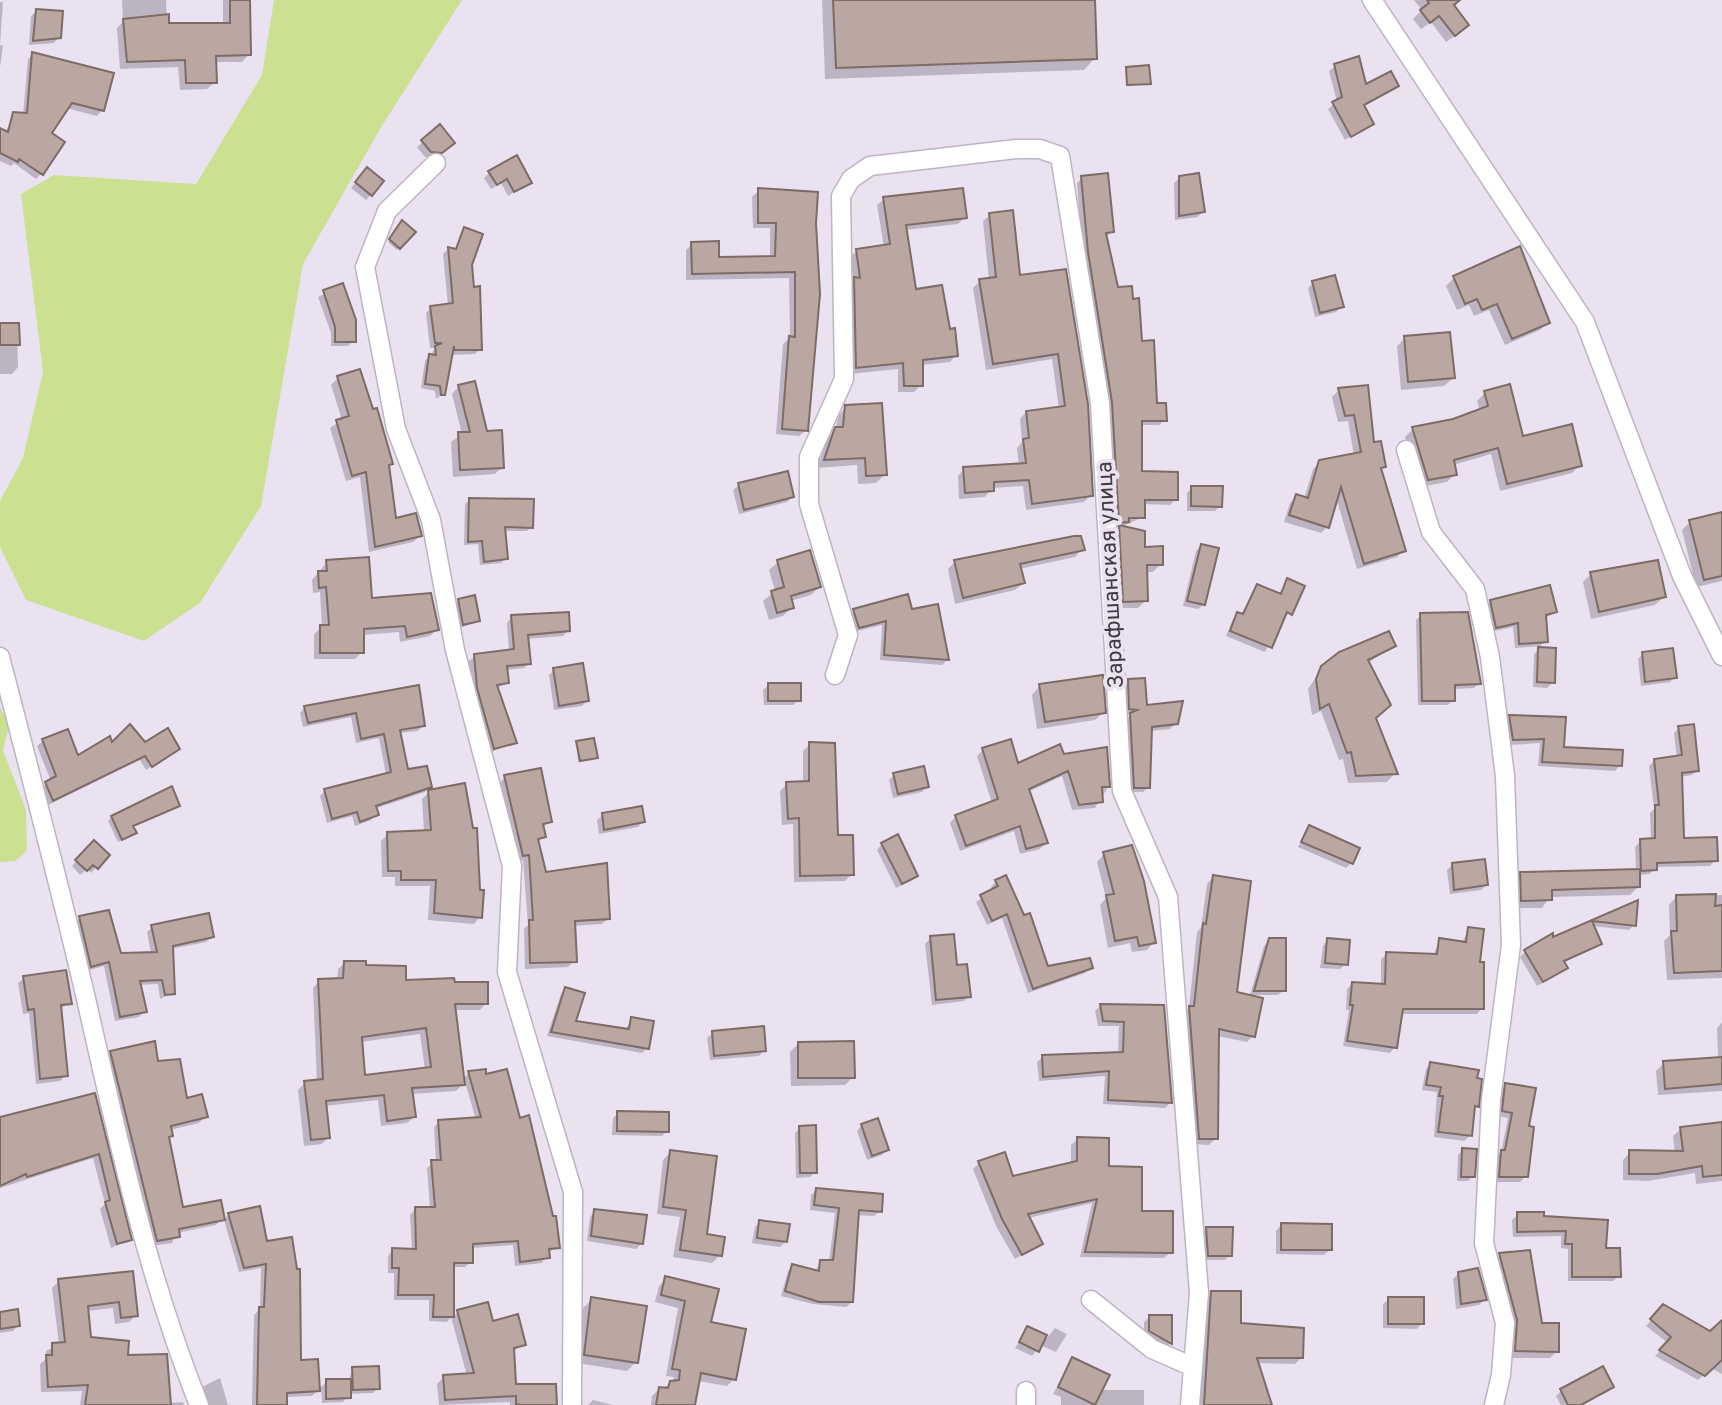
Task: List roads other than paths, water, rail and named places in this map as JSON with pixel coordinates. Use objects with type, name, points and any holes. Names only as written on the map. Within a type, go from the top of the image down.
[{"type":"street","points":[[1372,0],[1585,322],[1682,576],[1722,656]]},
{"type":"street","name":"Зарафшанская улица","points":[[835,675],[848,635],[809,504],[809,457],[844,379],[841,196],[851,179],[870,166],[1016,149],[1040,149],[1060,156],[1100,403],[1122,791],[1168,897],[1199,1293],[1190,1405]]},
{"type":"street","points":[[436,163],[387,211],[365,267],[396,429],[431,520],[455,650],[512,866],[507,972],[573,1192],[575,1359],[572,1405]]},
{"type":"street","points":[[1406,450],[1431,532],[1475,589],[1490,657],[1505,776],[1511,945],[1491,1100],[1484,1243],[1505,1323],[1501,1375],[1494,1405]]},
{"type":"street","points":[[0,657],[53,857],[115,1137],[167,1325],[199,1405]]},
{"type":"street","points":[[1091,1300],[1152,1349],[1193,1367]]}]
